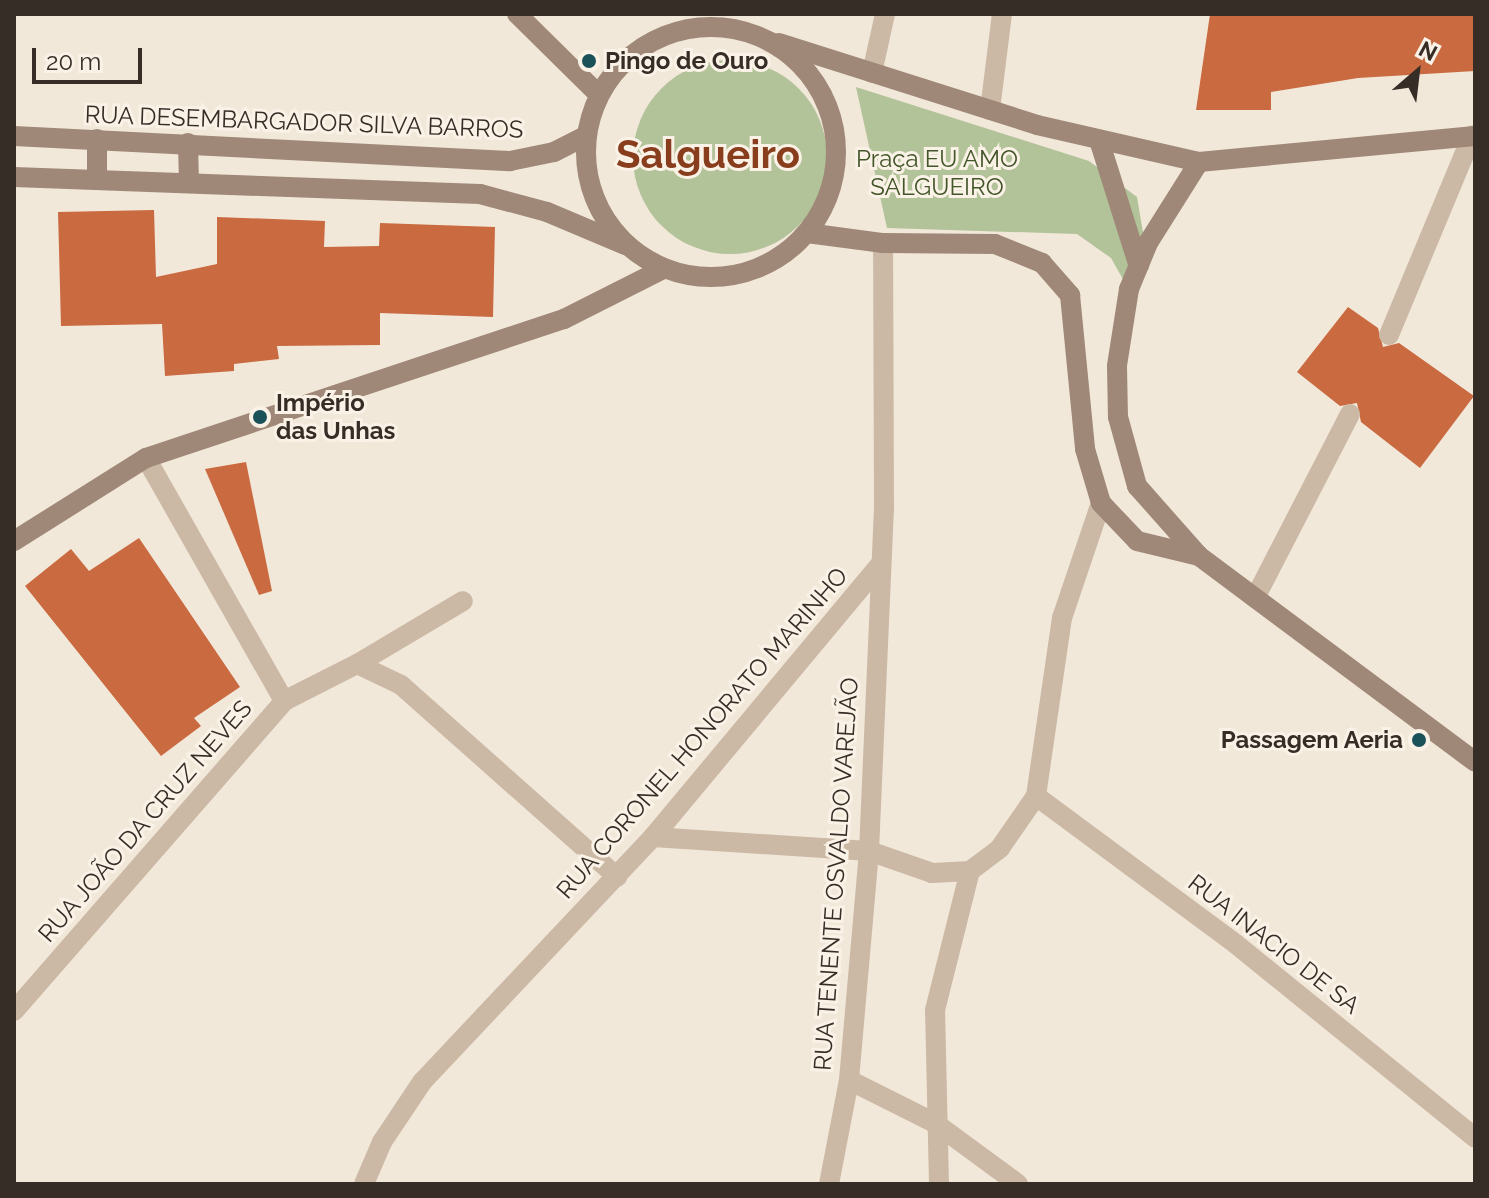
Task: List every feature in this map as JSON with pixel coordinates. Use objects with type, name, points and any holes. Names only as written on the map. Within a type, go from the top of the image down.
[{"type":"main road","points":[[517,14],[599,95]]},
{"type":"main road","points":[[628,247],[602,215],[592,190],[586,136],[599,95],[625,61],[694,18],[990,110],[1099,140],[1199,162],[1474,136]]},
{"type":"main road","points":[[14,177],[480,194],[547,212],[628,247],[663,269],[699,278],[738,275],[776,260],[807,233],[828,198],[836,158],[831,116],[812,80],[783,50],[745,32]]},
{"type":"main road","name":"RUA DESEMBARGADOR SILVA BARROS","points":[[14,136],[510,161],[554,152],[586,136]]},
{"type":"main road","points":[[97,139],[97,180]]},
{"type":"main road","points":[[1099,140],[1138,264]]},
{"type":"main road","points":[[188,143],[189,183]]},
{"type":"main road","points":[[1199,162],[1138,264],[1117,366],[1123,454],[1137,486],[1199,556],[1475,762]]},
{"type":"main road","points":[[807,233],[883,243],[995,244],[1058,277],[1070,295],[1079,338],[1085,449],[1101,503],[1137,541],[1199,556]]},
{"type":"main road","points":[[14,541],[146,458],[564,319],[663,269]]},
{"type":"street","points":[[872,73],[885,14]]},
{"type":"street","points":[[990,110],[1002,14]]},
{"type":"street","points":[[1389,335],[1474,136]]},
{"type":"street","name":"RUA CORONEL HONORATO MARINHO","points":[[364,1184],[382,1142],[422,1082],[653,837],[879,566],[883,243]]},
{"type":"street","points":[[1255,598],[1350,414]]},
{"type":"street","points":[[146,458],[284,701],[367,666],[463,601]]},
{"type":"street","points":[[653,837],[869,851],[932,873],[970,871],[1000,848],[1036,796],[1062,618],[1101,503]]},
{"type":"street","name":"RUA TENENTE OSVALDO VAREJÃO","points":[[829,1184],[849,1080],[869,851],[879,566]]},
{"type":"street","points":[[367,666],[617,877]]},
{"type":"street","name":"RUA JOÃO DA CRUZ NEVES","points":[[14,1011],[284,701]]},
{"type":"street","name":"RUA INACIO DE SA","points":[[1036,796],[1237,945],[1475,1138]]},
{"type":"street","points":[[939,1184],[935,1123],[935,1010],[970,871]]},
{"type":"street","points":[[849,1080],[935,1123],[1018,1184]]},
{"type":"green space","points":[[730,60],[749,61],[767,67],[799,88],[820,120],[826,138],[826,176],[820,194],[799,226],[767,247],[749,253],[730,254],[711,253],[693,247],[661,226],[640,194],[634,176],[633,157],[634,138],[640,120],[661,88],[693,67],[711,61]]},
{"type":"green space","name":"Praça EU AMO SALGUEIRO","points":[[856,87],[1089,161],[1137,197],[1149,268],[1133,297],[1111,258],[1077,234],[887,228]]},
{"type":"building","points":[[1210,14],[1475,14],[1475,71],[1358,78],[1271,92],[1271,110],[1196,110]]},
{"type":"building","points":[[154,210],[156,277],[217,264],[217,217],[325,221],[324,247],[379,246],[380,223],[495,227],[493,317],[380,313],[380,345],[277,346],[279,359],[234,364],[234,371],[165,376],[162,324],[61,326],[58,212]]},
{"type":"building","points":[[1348,307],[1378,328],[1383,347],[1399,343],[1474,396],[1420,468],[1361,422],[1357,403],[1340,406],[1297,372]]},
{"type":"building","points":[[246,462],[272,591],[259,595],[205,469]]},
{"type":"building","points":[[139,538],[240,687],[194,718],[201,726],[161,756],[25,586],[71,549],[89,571]]},
{"type":"place","name":"Pingo de Ouro","points":[[589,61]]},
{"type":"place","name":"Império das Unhas","points":[[260,417]]},
{"type":"place","name":"Passagem Aeria","points":[[1419,740]]},
{"type":"district","name":"Salgueiro","points":[[708,154]]}]
